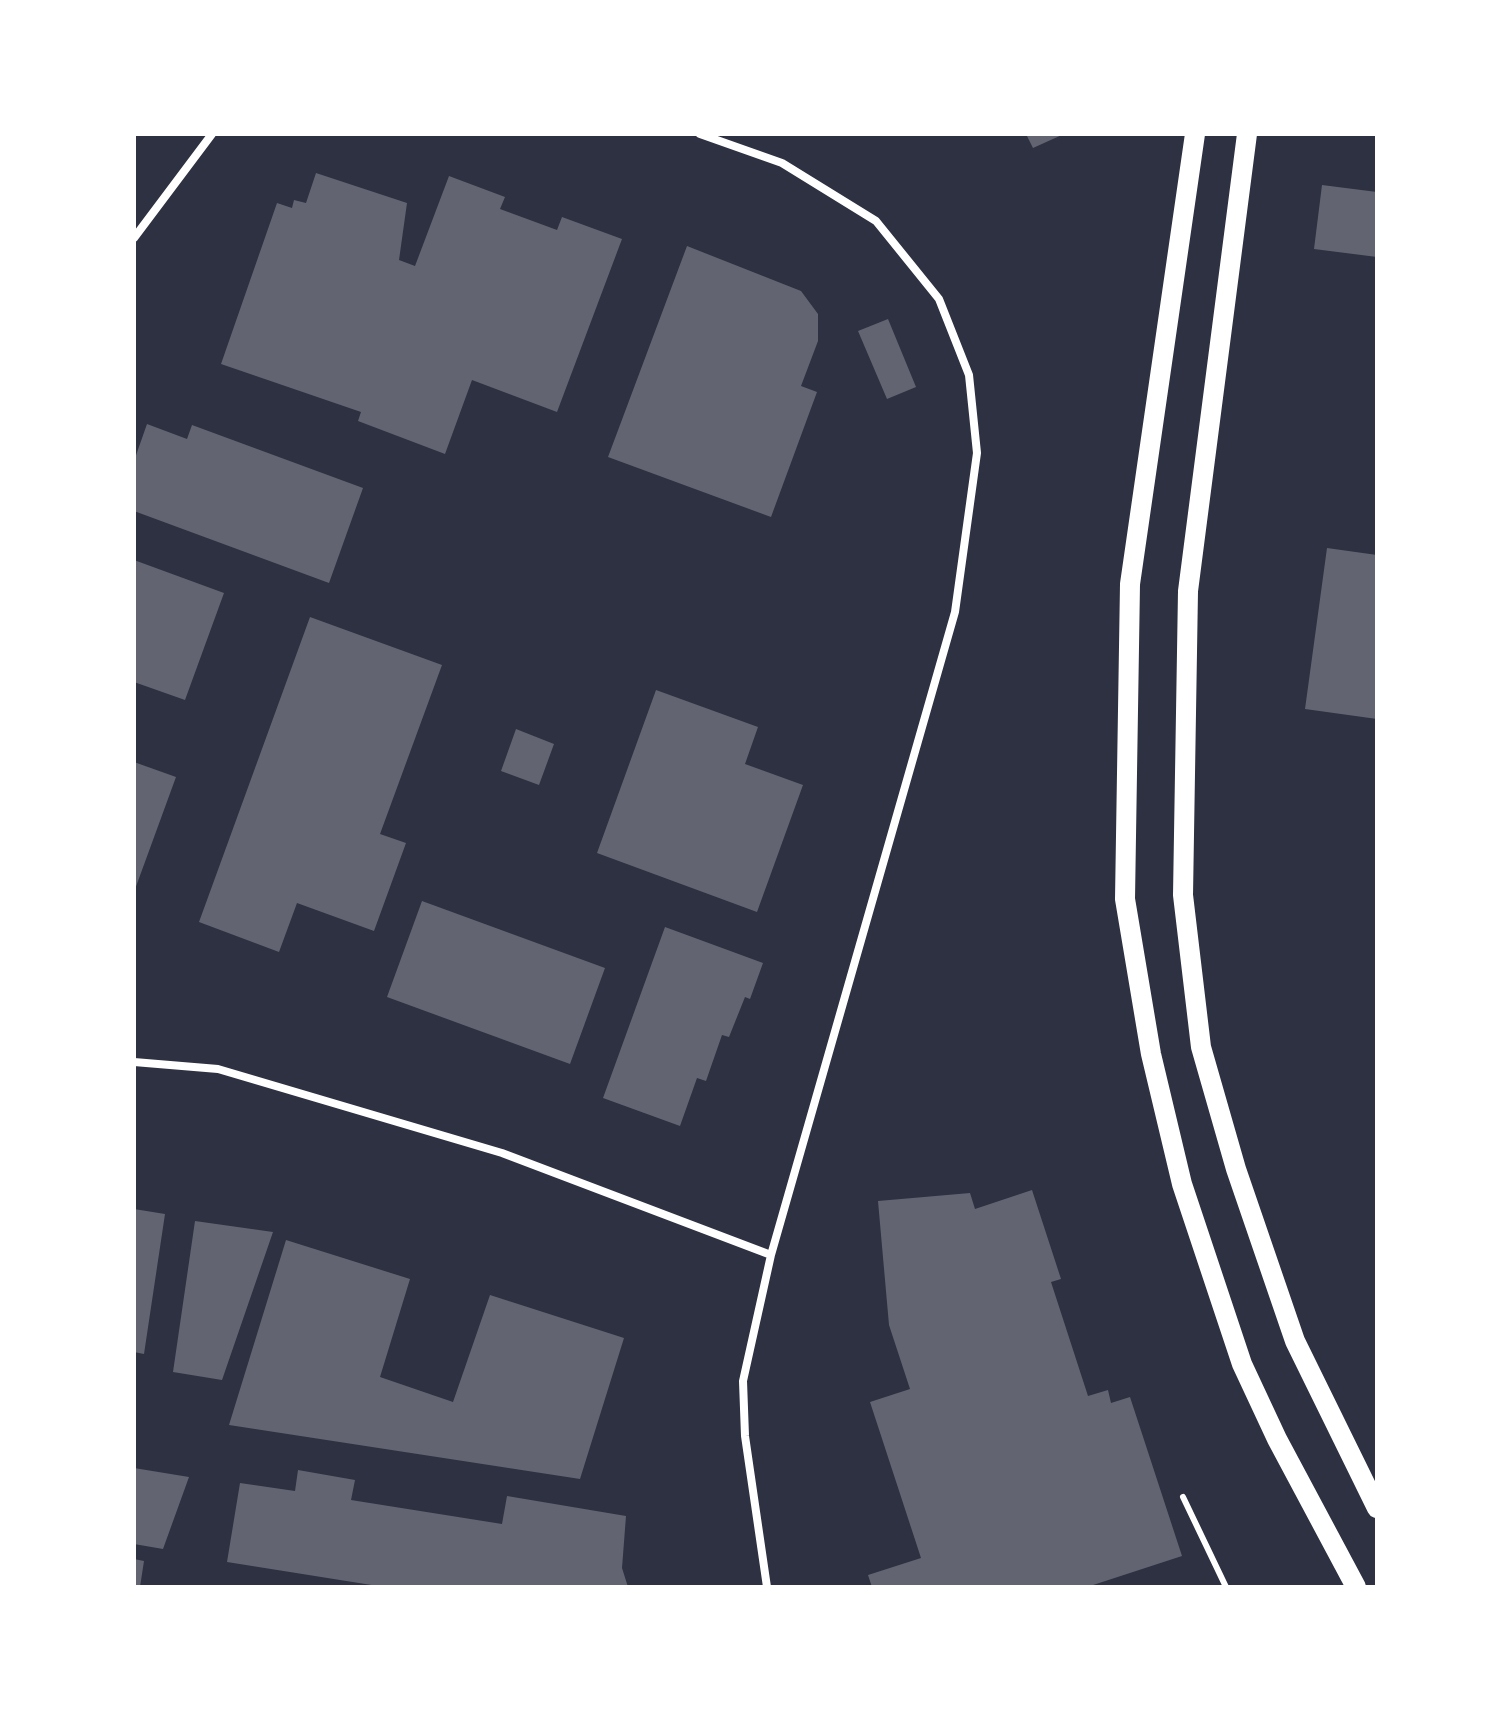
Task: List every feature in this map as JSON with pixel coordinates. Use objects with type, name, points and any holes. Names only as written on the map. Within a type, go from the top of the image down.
[{"type":"main road","points":[[1195,134],[1130,584],[1125,899],[1151,1054],[1182,1184],[1242,1364],[1277,1439],[1356,1587]]},
{"type":"main road","points":[[1247,134],[1188,591],[1183,895],[1201,1047],[1236,1169],[1295,1341],[1377,1508]]},
{"type":"street","points":[[134,238],[168,197],[212,134]]},
{"type":"street","points":[[700,134],[782,163],[876,221],[939,299],[969,375],[977,453],[955,612],[771,1255],[743,1381],[745,1436],[767,1587]]},
{"type":"street","points":[[134,1062],[218,1069],[502,1153],[771,1255]]},
{"type":"lane","points":[[1183,1497],[1226,1587]]},
{"type":"building","points":[[1026,134],[1064,134],[1033,148]]},
{"type":"building","points":[[316,173],[407,203],[399,260],[415,266],[449,176],[505,197],[500,209],[557,230],[562,217],[622,239],[557,412],[472,380],[445,454],[358,421],[361,412],[221,364],[277,203],[292,208],[294,200],[306,203]]},
{"type":"building","points":[[1322,185],[1377,192],[1377,257],[1314,249]]},
{"type":"building","points":[[687,246],[801,291],[818,314],[818,341],[801,386],[817,392],[771,517],[608,457]]},
{"type":"building","points":[[888,319],[916,387],[887,399],[858,331]]},
{"type":"building","points":[[147,424],[187,439],[192,425],[363,488],[329,583],[134,511],[134,461]]},
{"type":"building","points":[[1327,548],[1377,555],[1377,719],[1305,709]]},
{"type":"building","points":[[134,560],[224,593],[185,700],[134,682]]},
{"type":"building","points":[[310,617],[442,665],[380,834],[406,843],[374,931],[297,903],[279,952],[199,922]]},
{"type":"building","points":[[656,690],[758,727],[745,764],[803,785],[757,912],[597,853]]},
{"type":"building","points":[[516,729],[554,744],[539,785],[501,771]]},
{"type":"building","points":[[134,762],[176,777],[134,892]]},
{"type":"building","points":[[422,901],[605,968],[570,1064],[387,997]]},
{"type":"building","points":[[665,927],[763,963],[750,999],[745,997],[729,1037],[722,1035],[706,1081],[697,1078],[680,1126],[603,1098]]},
{"type":"building","points":[[1032,1190],[1061,1279],[1051,1282],[1088,1396],[1108,1390],[1111,1403],[1130,1397],[1182,1556],[1087,1587],[872,1587],[868,1575],[921,1558],[870,1402],[910,1389],[889,1325],[878,1201],[970,1193],[975,1209]]},
{"type":"building","points":[[134,1209],[165,1214],[144,1354],[134,1352]]},
{"type":"building","points":[[195,1221],[273,1232],[222,1380],[173,1372]]},
{"type":"building","points":[[286,1240],[410,1279],[380,1377],[453,1402],[490,1295],[624,1338],[580,1479],[229,1425]]},
{"type":"building","points":[[134,1468],[189,1477],[163,1549],[134,1544]]},
{"type":"building","points":[[298,1470],[355,1480],[351,1500],[502,1524],[507,1496],[626,1516],[622,1568],[628,1587],[384,1587],[227,1562],[240,1483],[295,1491]]},
{"type":"building","points":[[134,1559],[144,1561],[140,1587],[134,1587]]}]
